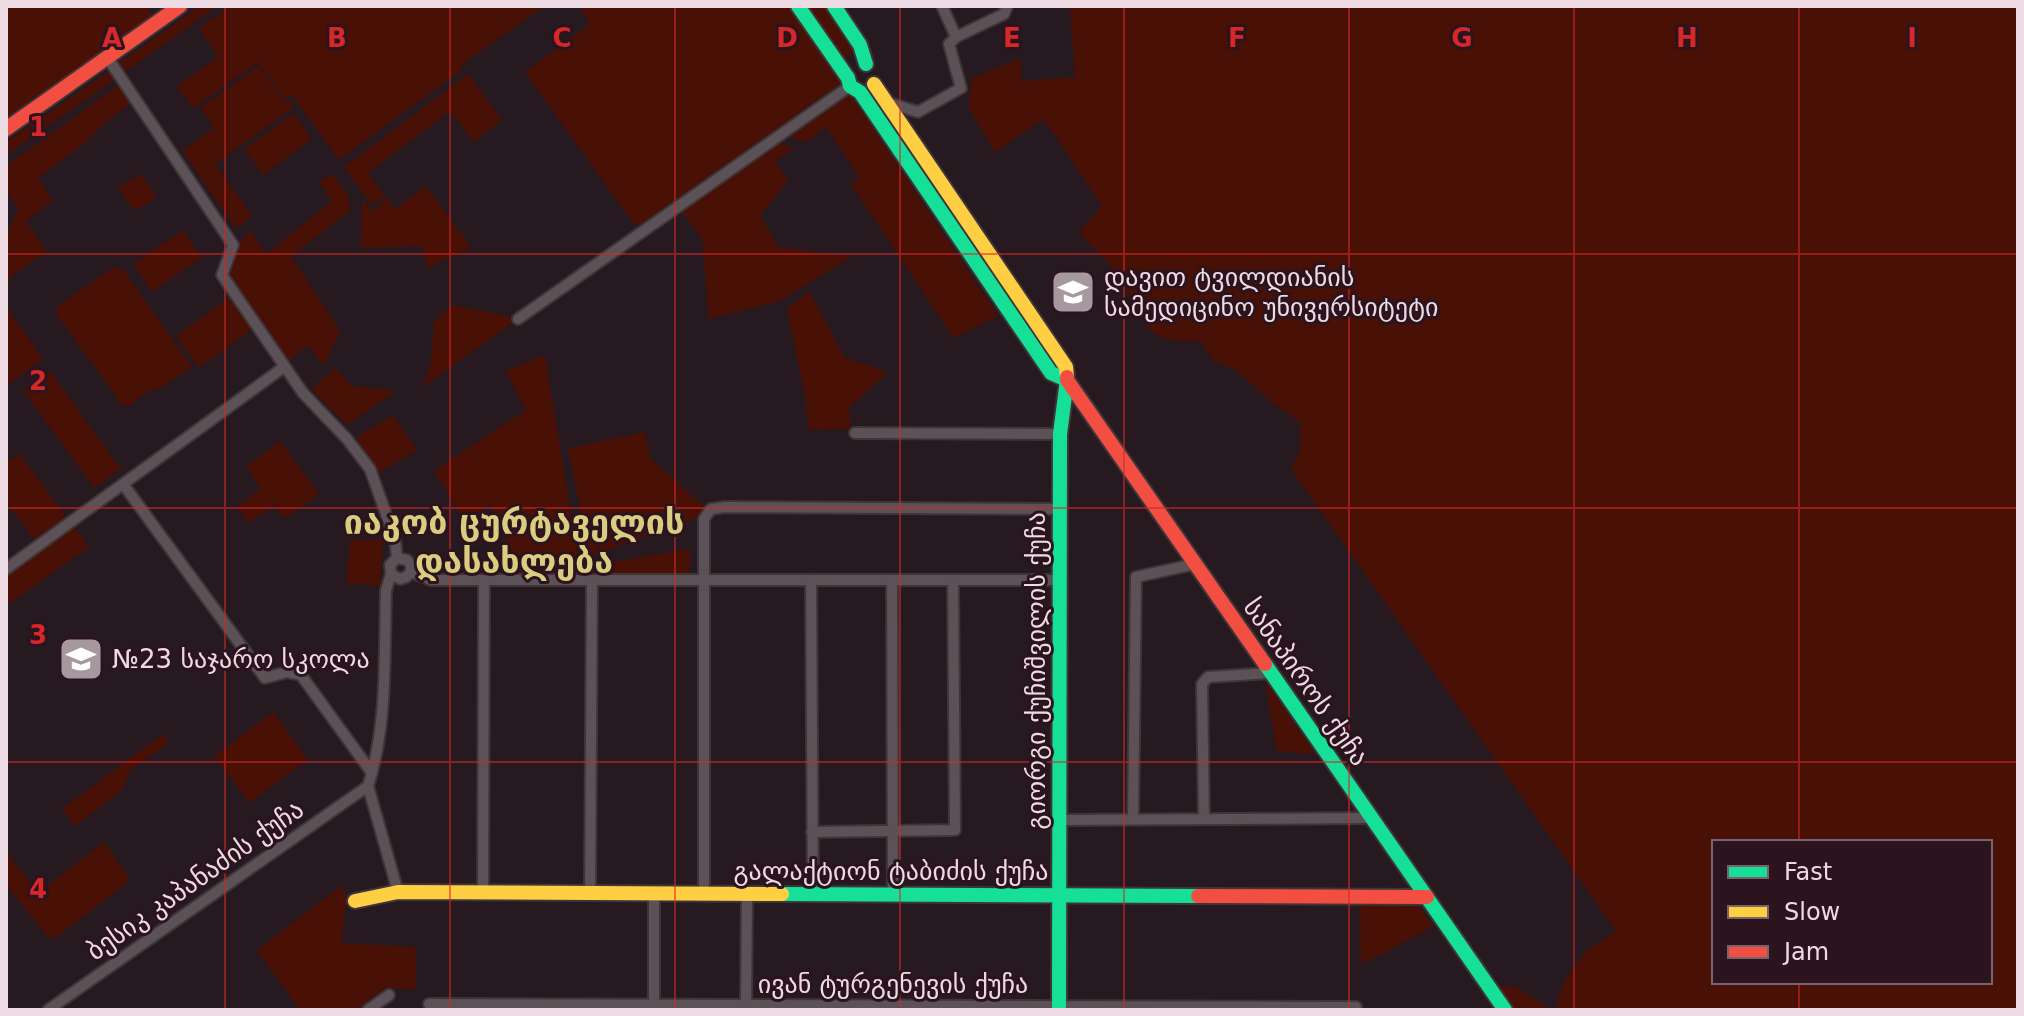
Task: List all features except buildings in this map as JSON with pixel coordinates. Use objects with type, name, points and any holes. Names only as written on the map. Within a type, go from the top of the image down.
[{"type":"main road","points":[[6,129],[180,6]]},
{"type":"main road","name":"სანაპიროს ქუჩა","points":[[798,6],[1051,373],[1067,380]]},
{"type":"main road","points":[[834,6],[860,45],[866,64],[875,73],[874,84],[870,88],[853,85],[849,71],[866,64]]},
{"type":"main road","name":"სანაპიროს ქუჩა","points":[[874,84],[1066,367],[1067,380],[1505,1010]]},
{"type":"main road","name":"გიორგი ქუჩიშვილის ქუჩა","points":[[1059,1008],[1060,434],[1067,380]]},
{"type":"main road","name":"გალაქტიონ ტაბიძის ქუჩა","points":[[355,901],[398,892],[1427,897]]},
{"type":"street","points":[[942,6],[956,37]]},
{"type":"street","points":[[886,102],[918,112],[961,88],[949,44],[956,37],[1004,14],[1007,6]]},
{"type":"street","points":[[107,57],[233,245],[222,275],[303,393],[347,439],[370,469],[395,539],[397,558]]},
{"type":"street","points":[[518,319],[853,85]]},
{"type":"street","points":[[6,569],[284,367]]},
{"type":"street","points":[[855,433],[1060,434]]},
{"type":"street","points":[[123,484],[265,678],[287,672],[301,675],[372,773]]},
{"type":"street","points":[[704,894],[704,519],[711,509],[1060,509]]},
{"type":"street","points":[[398,892],[368,786],[381,717],[386,590],[391,574],[390,565],[397,558],[404,558],[409,562],[411,572]]},
{"type":"street","points":[[1133,818],[1136,577],[1195,564]]},
{"type":"street","points":[[391,574],[400,579],[411,572]]},
{"type":"street","points":[[411,572],[431,580],[1060,580]]},
{"type":"street","points":[[483,894],[484,580]]},
{"type":"street","points":[[590,894],[592,580]]},
{"type":"street","points":[[811,580],[813,895]]},
{"type":"street","points":[[892,580],[893,895]]},
{"type":"street","points":[[812,832],[955,830],[953,580]]},
{"type":"street","points":[[1204,819],[1202,684],[1208,677],[1270,673]]},
{"type":"street","name":"ბესიკ კაპანაძის ქუჩა","points":[[48,1010],[368,786]]},
{"type":"street","points":[[1060,820],[1372,818]]},
{"type":"street","points":[[654,894],[654,1005]]},
{"type":"street","points":[[746,1005],[747,894]]},
{"type":"street","points":[[368,1010],[389,995]]},
{"type":"street","name":"ივან ტურგენევის ქუჩა","points":[[429,1004],[582,1007],[1356,1007]]},
{"type":"shaded area","points":[[6,6],[146,6],[153,17],[6,119]]},
{"type":"shaded area","points":[[200,6],[218,6],[125,72],[119,63]]},
{"type":"shaded area","points":[[230,6],[544,6],[460,66],[462,70],[339,160],[292,95],[285,100],[258,62],[193,108],[177,86],[218,57],[199,28]]},
{"type":"shaded area","points":[[578,6],[790,6],[843,79],[641,224],[634,224],[525,72],[590,24]]},
{"type":"shaded area","points":[[806,6],[826,6],[854,49],[853,53],[844,58],[841,56]]},
{"type":"shaded area","points":[[1070,6],[2018,6],[2018,1010],[1564,1010],[1555,1005],[1567,977],[1586,951],[1616,931],[1291,469],[1300,450],[1301,423],[1270,401],[1236,370],[1213,360],[1200,341],[1164,337],[1145,324],[1112,268],[1079,232],[1102,206],[1042,120],[995,152],[968,107],[972,78],[1021,58],[1021,81],[1075,77]]},
{"type":"shaded area","points":[[259,66],[285,103],[289,100],[294,107],[215,164],[252,216],[236,228],[182,151],[214,128],[200,108]]},
{"type":"shaded area","points":[[108,72],[114,80],[6,155],[6,142]]},
{"type":"shaded area","points":[[468,74],[502,120],[474,142],[450,111],[368,173],[385,196],[372,205],[344,167]]},
{"type":"shaded area","points":[[120,84],[131,103],[38,178],[53,200],[26,221],[47,251],[6,282],[6,235],[19,209],[6,190],[6,166]]},
{"type":"shaded area","points":[[849,92],[998,316],[954,338],[851,184],[860,178],[826,127],[806,142],[785,135]]},
{"type":"shaded area","points":[[293,113],[312,139],[263,175],[245,149]]},
{"type":"shaded area","points":[[778,142],[794,148],[775,161],[788,181],[760,216],[779,247],[851,257],[780,301],[709,319],[702,239],[681,210]]},
{"type":"shaded area","points":[[141,174],[157,197],[137,210],[118,188]]},
{"type":"shaded area","points":[[333,175],[348,195],[350,211],[291,256],[340,331],[324,366],[307,345],[288,362],[228,273],[241,242],[250,230],[266,254],[332,201],[319,181]]},
{"type":"shaded area","points":[[426,186],[471,247],[428,268],[422,246],[361,248],[362,198],[373,212],[387,197],[395,209]]},
{"type":"shaded area","points":[[183,230],[201,258],[152,292],[133,264]]},
{"type":"shaded area","points":[[114,267],[123,269],[192,367],[159,389],[149,390],[129,406],[123,406],[56,314],[57,306]]},
{"type":"shaded area","points":[[809,291],[844,357],[888,372],[849,408],[851,429],[809,430],[787,309]]},
{"type":"shaded area","points":[[229,298],[251,330],[199,368],[176,336]]},
{"type":"shaded area","points":[[452,305],[518,319],[423,387],[431,362],[434,321]]},
{"type":"shaded area","points":[[6,307],[43,359],[6,386]]},
{"type":"shaded area","points":[[545,355],[579,576],[522,575],[490,504],[465,521],[434,471],[526,410],[506,371]]},
{"type":"shaded area","points":[[335,368],[352,386],[396,391],[347,425],[312,389]]},
{"type":"shaded area","points":[[50,371],[121,469],[94,488],[23,390]]},
{"type":"shaded area","points":[[393,415],[417,450],[378,473],[357,437]]},
{"type":"shaded area","points":[[645,432],[650,458],[706,508],[699,517],[590,556],[568,448]]},
{"type":"shaded area","points":[[280,441],[319,494],[285,519],[274,505],[249,523],[237,507],[261,488],[246,467]]},
{"type":"shaded area","points":[[20,454],[67,518],[34,539],[6,502],[6,462]]},
{"type":"shaded area","points":[[74,527],[89,547],[6,606],[6,577]]},
{"type":"shaded area","points":[[383,539],[380,586],[346,583],[350,540]]},
{"type":"shaded area","points":[[690,549],[690,573],[600,573],[601,564]]},
{"type":"shaded area","points":[[1265,681],[1315,754],[1277,751]]},
{"type":"shaded area","points":[[273,712],[308,759],[250,803],[214,756]]},
{"type":"shaded area","points":[[163,734],[169,743],[130,770],[122,790],[75,826],[62,809]]},
{"type":"shaded area","points":[[104,842],[128,876],[127,883],[55,938],[48,937],[6,885],[6,852],[38,893]]},
{"type":"shaded area","points":[[341,886],[347,898],[341,943],[416,947],[416,989],[385,988],[356,1010],[300,1010],[257,950]]},
{"type":"shaded area","points":[[1360,905],[1418,905],[1433,926],[1361,963]]},
{"type":"shaded area","points":[[1514,986],[1553,1010],[1510,1010],[1493,987]]},
{"type":"traffic: fast","points":[[798,6],[848,78],[850,86],[860,92],[1051,373],[1067,380]]},
{"type":"traffic: fast","points":[[834,6],[860,45],[866,64]]},
{"type":"traffic: fast","points":[[1059,1010],[1060,434],[1067,380]]},
{"type":"traffic: fast","points":[[1265,664],[1505,1010]]},
{"type":"traffic: fast","points":[[782,894],[1198,896]]},
{"type":"traffic: slow","points":[[874,84],[1066,367],[1067,377]]},
{"type":"traffic: slow","points":[[355,901],[398,892],[782,894]]},
{"type":"traffic: jam","points":[[6,129],[180,6]]},
{"type":"traffic: jam","points":[[1067,377],[1265,664]]},
{"type":"traffic: jam","points":[[1198,896],[1427,897]]},
{"type":"place","name":"დავით ტვილდიანის სამედიცინო უნივერსიტეტი","points":[[1073,292]]},
{"type":"place","name":"№23 საჯარო სკოლა","points":[[81,659]]},
{"type":"district","name":"იაკობ ცურტაველის დასახლება","points":[[514,542]]}]
